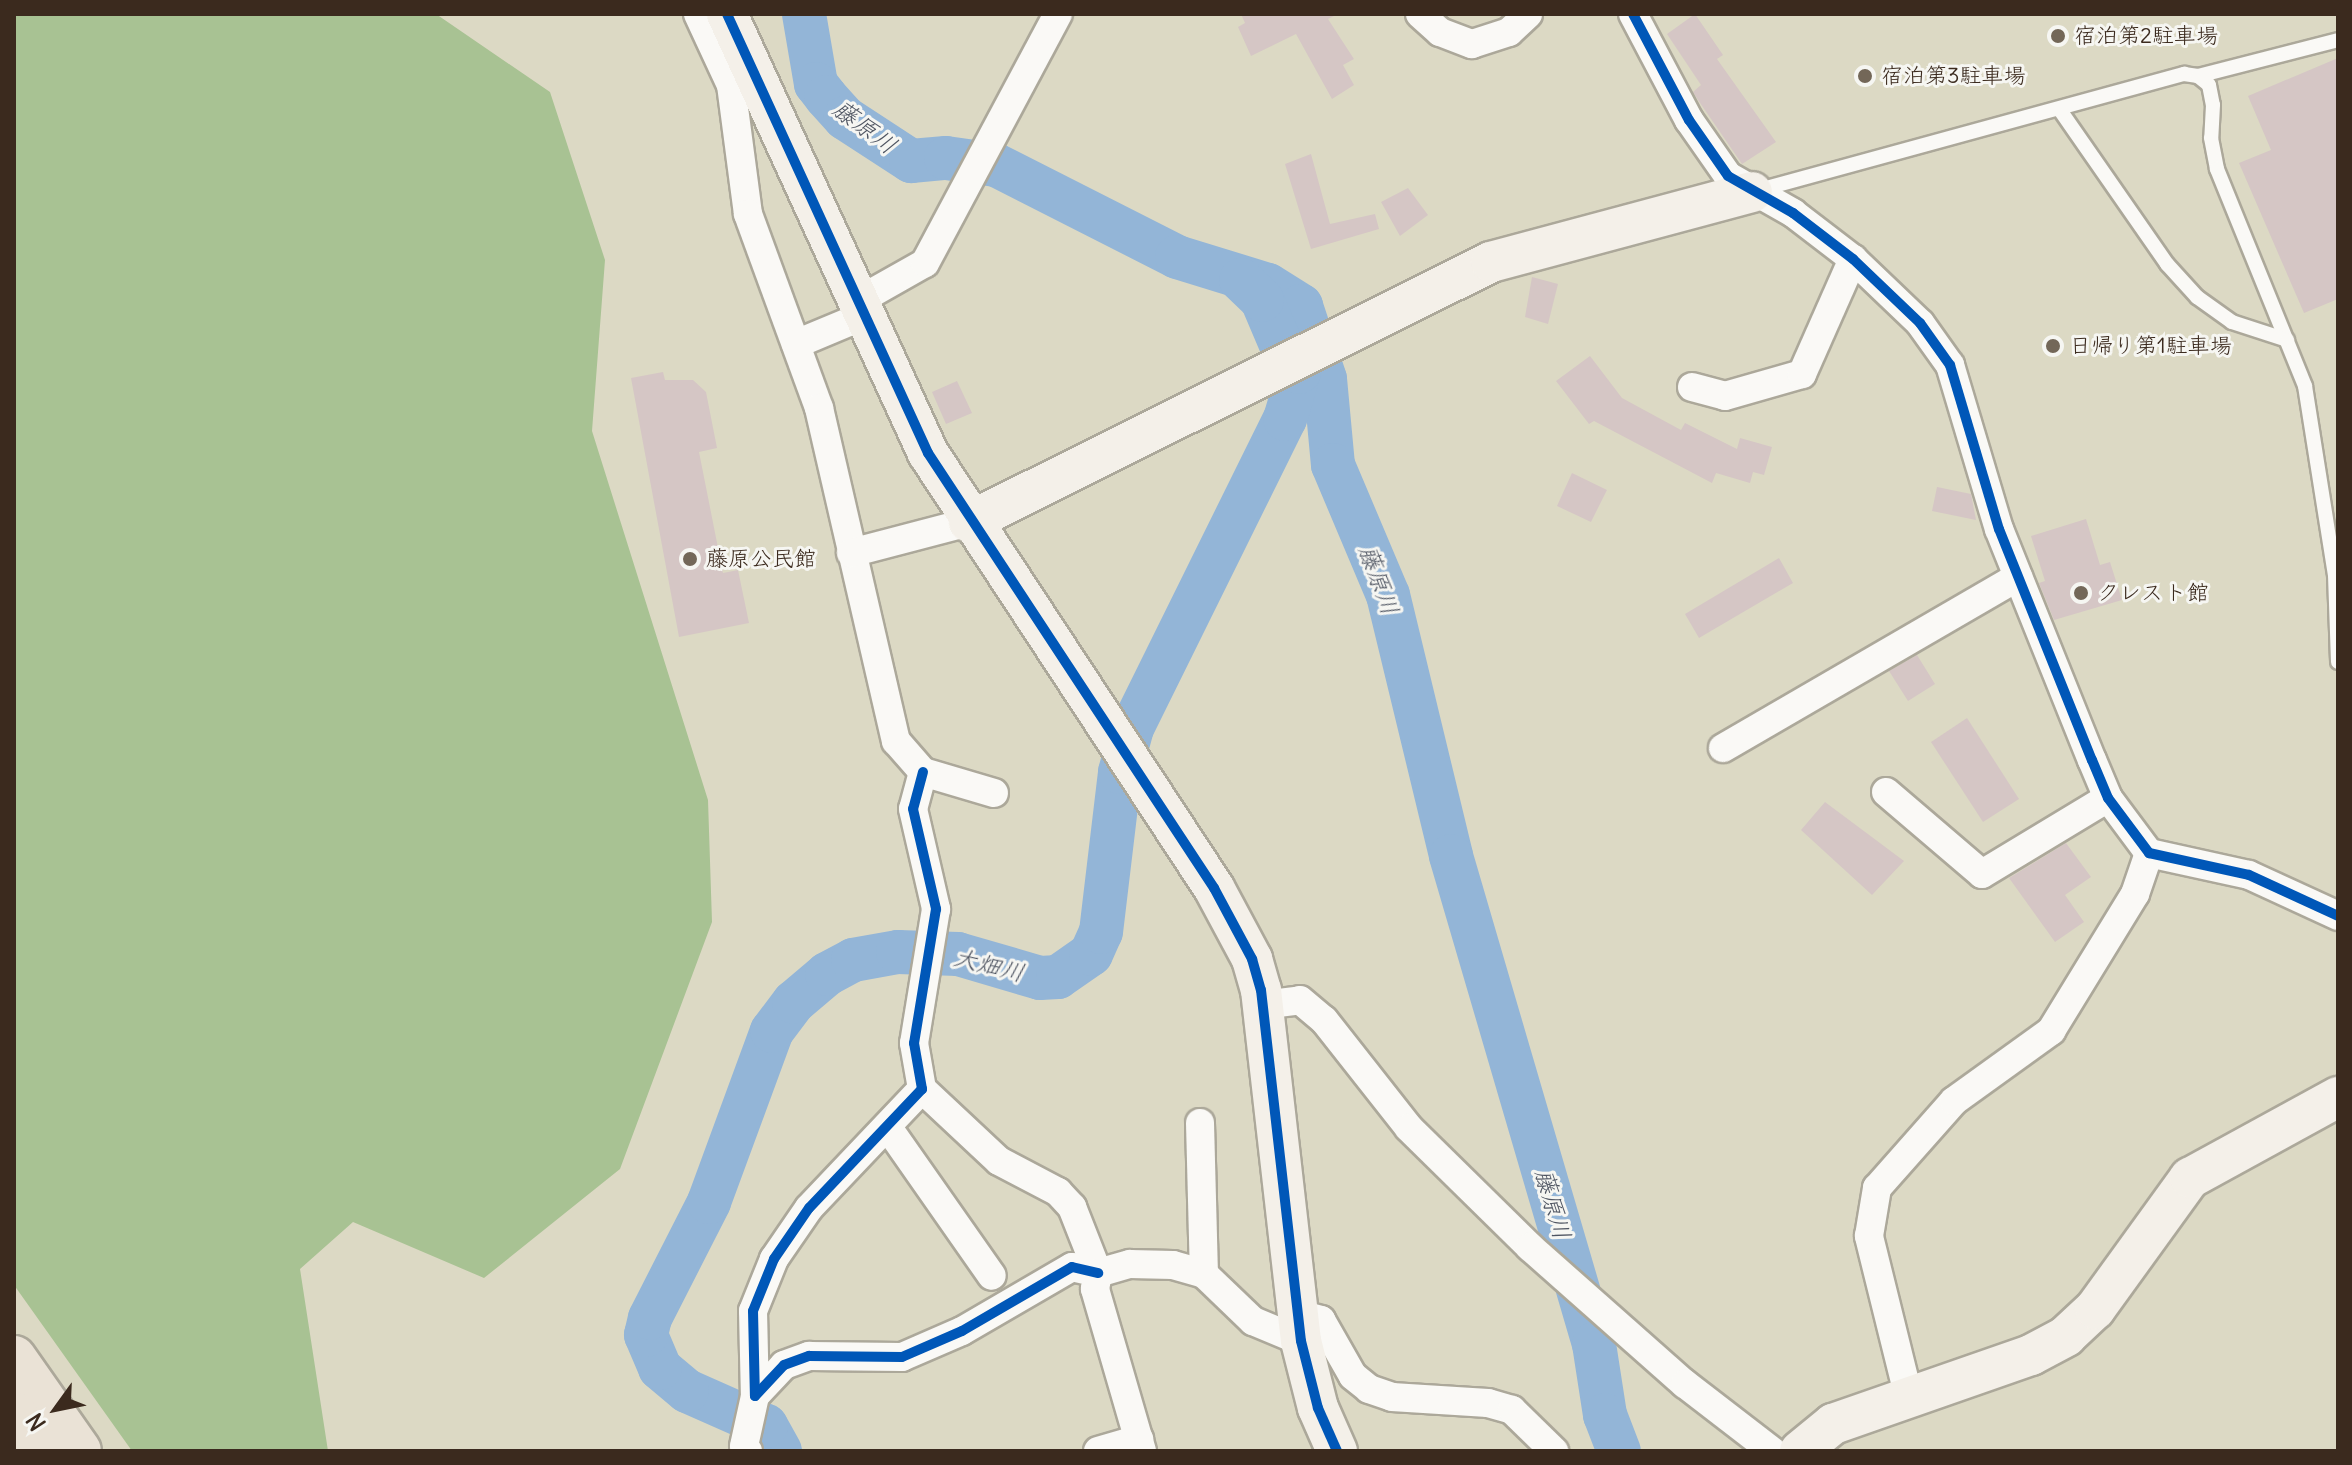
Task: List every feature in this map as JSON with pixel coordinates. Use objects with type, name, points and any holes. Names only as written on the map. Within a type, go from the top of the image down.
[{"type":"main road","points":[[14,1358],[79,1451]]},
{"type":"main road","points":[[14,1414],[40,1451]]},
{"type":"street","points":[[698,14],[731,85],[748,214],[819,408],[896,741],[923,772],[994,793]]},
{"type":"street","points":[[727,14],[928,453],[969,522],[1235,921],[1252,959],[1262,1005],[1300,1328],[1318,1408],[1337,1451]]},
{"type":"street","points":[[796,344],[860,309],[925,263],[965,195],[1058,14]]},
{"type":"street","points":[[1420,14],[1440,32],[1472,44],[1509,32],[1528,14]]},
{"type":"street","points":[[1633,14],[1706,147],[1728,176],[1793,213],[1853,259],[1920,323],[1950,365],[2018,577],[2108,798],[2149,853],[2249,875],[2338,916]]},
{"type":"street","points":[[851,553],[969,522],[1491,262],[1752,192]]},
{"type":"street","points":[[1692,387],[1725,396],[1802,374],[1853,259]]},
{"type":"street","points":[[1723,748],[2018,577]]},
{"type":"street","points":[[923,772],[913,809],[932,884],[930,950],[914,1043],[922,1089],[999,1161],[1058,1192],[1075,1214],[1098,1273],[1095,1289],[1140,1445],[1098,1451]]},
{"type":"street","points":[[1886,792],[1982,874],[2108,798]]},
{"type":"street","points":[[1908,1394],[1869,1236],[1877,1188],[1954,1101],[2051,1031],[2135,894],[2149,853]]},
{"type":"street","points":[[1262,1005],[1300,1000],[1324,1020],[1409,1128],[1530,1247],[1629,1336],[1772,1451]]},
{"type":"street","points":[[748,1442],[755,1399],[753,1311],[769,1269],[809,1208],[889,1129],[922,1089]]},
{"type":"street","points":[[1800,1451],[1833,1424],[1908,1394],[2031,1355],[2066,1336],[2095,1309],[2190,1178],[2338,1097]]},
{"type":"street","points":[[1200,1123],[1204,1274]]},
{"type":"street","points":[[889,1129],[992,1276]]},
{"type":"street","points":[[755,1399],[784,1365],[809,1356],[902,1357],[962,1331],[1072,1267],[1098,1273],[1130,1264],[1173,1265],[1204,1274],[1253,1321],[1300,1328],[1321,1320],[1353,1376],[1369,1389],[1392,1397],[1488,1403],[1512,1410],[1554,1451]]},
{"type":"lane","points":[[1752,192],[2184,74],[2198,76],[2338,40]]},
{"type":"lane","points":[[2198,76],[2209,85],[2213,105],[2211,138],[2217,169],[2287,340],[2311,419],[2335,575],[2338,662]]},
{"type":"lane","points":[[2060,110],[2167,264],[2197,297],[2232,322],[2287,340]]},
{"type":"green space","points":[[14,14],[436,14],[550,92],[605,260],[592,431],[708,800],[712,922],[620,1169],[484,1278],[353,1222],[300,1269],[328,1451],[132,1451],[14,1285]]},
{"type":"building","points":[[1241,14],[1338,14],[1328,19],[1354,59],[1343,65],[1354,85],[1332,99],[1296,34],[1251,56],[1238,27],[1245,23]]},
{"type":"building","points":[[1695,14],[1723,55],[1717,59],[1776,142],[1742,164],[1693,92],[1701,85],[1667,34]]},
{"type":"building","points":[[2338,58],[2338,299],[2304,313],[2239,163],[2271,150],[2248,96]]},
{"type":"building","points":[[1311,154],[1330,224],[1375,214],[1379,229],[1311,249],[1285,164]]},
{"type":"building","points":[[1408,188],[1428,215],[1400,236],[1381,202]]},
{"type":"building","points":[[1532,277],[1558,284],[1548,324],[1525,317]]},
{"type":"building","points":[[1590,356],[1622,398],[1681,430],[1685,423],[1737,449],[1740,438],[1772,447],[1764,475],[1753,472],[1750,483],[1716,473],[1712,483],[1594,421],[1589,424],[1556,381]]},
{"type":"building","points":[[663,372],[665,380],[693,380],[706,392],[717,448],[699,452],[723,573],[738,570],[749,623],[679,637],[631,378]]},
{"type":"building","points":[[957,381],[972,413],[946,424],[932,392]]},
{"type":"building","points":[[1572,473],[1607,490],[1591,522],[1557,506]]},
{"type":"building","points":[[1937,487],[1971,494],[1976,520],[1932,511]]},
{"type":"building","points":[[2086,519],[2100,565],[2110,562],[2122,600],[2054,620],[2039,583],[2045,581],[2031,536]]},
{"type":"building","points":[[1779,558],[1793,583],[1699,638],[1685,614]]},
{"type":"building","points":[[1917,655],[1935,684],[1908,701],[1889,671]]},
{"type":"building","points":[[1967,718],[2019,799],[1983,822],[1931,742]]},
{"type":"building","points":[[1825,802],[1904,861],[1872,895],[1801,830]]},
{"type":"building","points":[[2066,843],[2091,877],[2065,895],[2084,922],[2055,942],[2009,878]]},
{"type":"waterway","name":"藤原川","points":[[804,14],[816,84],[845,118],[911,161],[946,158],[996,165],[1177,257],[1268,285],[1301,306],[1325,379],[1333,465],[1388,595],[1451,856],[1594,1344],[1605,1415],[1619,1451]]},
{"type":"waterway","name":"大畑川","points":[[780,1451],[766,1426],[687,1391],[660,1368],[646,1335],[650,1318],[709,1202],[772,1031],[794,1002],[827,974],[853,960],[898,952],[958,954],[1040,978],[1058,977],[1091,954],[1101,932],[1120,772],[1132,728],[1285,419],[1299,372],[1285,354],[1262,300],[1241,280]]},
{"type":"cycle path","points":[[727,14],[928,453],[1214,888],[1252,959],[1261,990],[1301,1341],[1318,1408],[1337,1451]]},
{"type":"cycle path","points":[[1633,14],[1689,120],[1728,176],[1793,213],[1853,259],[1920,323],[1950,365],[1999,529],[2092,760],[2108,798],[2149,853],[2249,875],[2338,916]]},
{"type":"cycle path","points":[[923,772],[913,809],[936,909],[914,1043],[922,1089],[809,1208],[774,1259],[753,1311],[755,1396],[784,1365],[809,1356],[902,1357],[962,1331],[1072,1267],[1098,1273]]},
{"type":"place","name":"宿泊第2駐車場","points":[[2058,36]]},
{"type":"place","name":"宿泊第3駐車場","points":[[1865,76]]},
{"type":"place","name":"日帰り第1駐車場","points":[[2053,346]]},
{"type":"place","name":"藤原公民館","points":[[690,559]]},
{"type":"place","name":"クレスト館","points":[[2081,593]]}]
